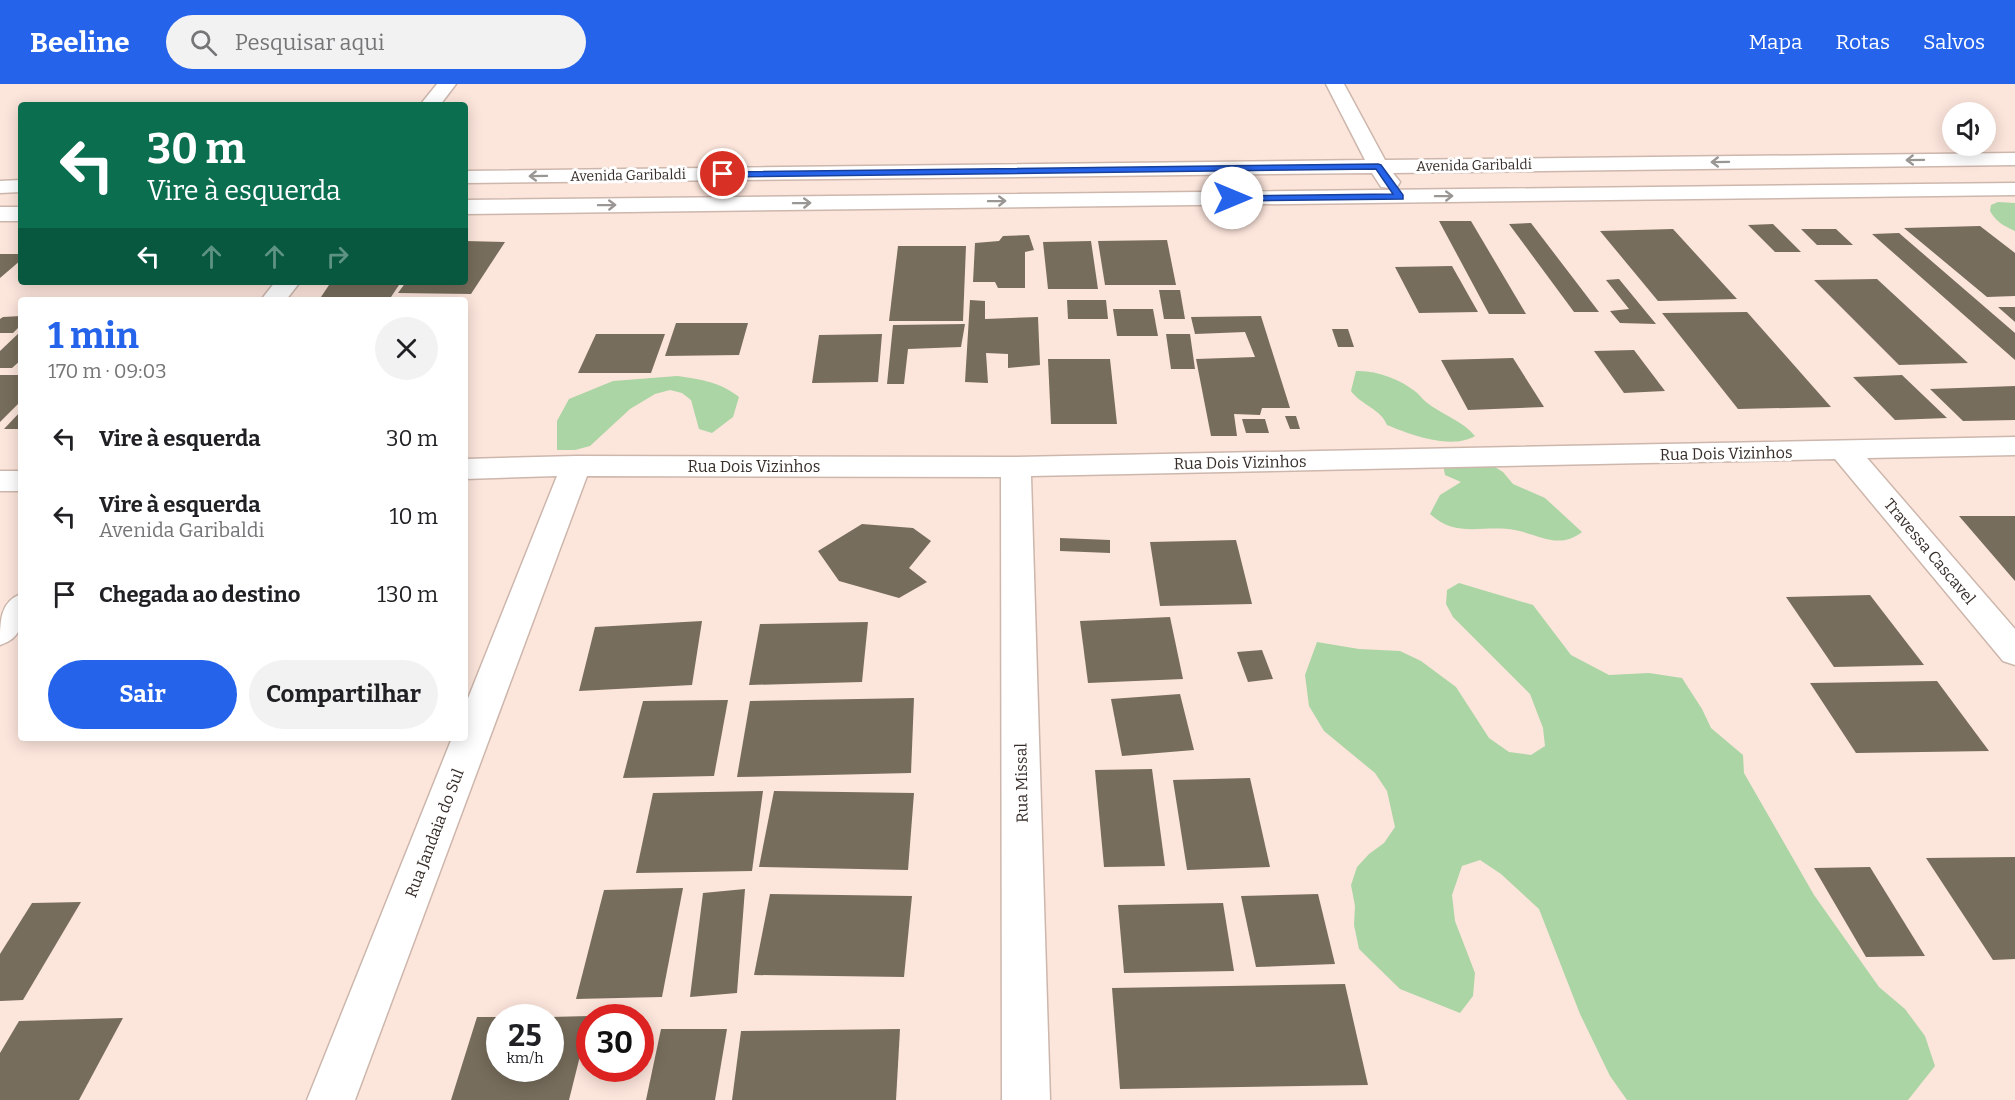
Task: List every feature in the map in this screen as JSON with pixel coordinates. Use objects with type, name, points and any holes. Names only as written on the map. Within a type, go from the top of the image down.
[{"type":"street","points":[[432,102],[447,84]]},
{"type":"street","points":[[1335,84],[1378,166],[1400,197]]},
{"type":"street","name":"Avenida Garibaldi","points":[[468,177],[2015,159]]},
{"type":"street","points":[[0,187],[18,186]]},
{"type":"street","name":"Avenida Garibaldi","points":[[468,207],[2015,189]]},
{"type":"street","points":[[0,214],[18,214]]},
{"type":"street","points":[[276,297],[286,285]]},
{"type":"street","name":"Rua Dois Vizinhos","points":[[468,469],[576,466],[1016,467],[2015,446]]},
{"type":"street","name":"Travessa Cascavel","points":[[1844,451],[2015,652]]},
{"type":"street","name":"Rua Jandaia do Sul","points":[[331,1100],[576,466]]},
{"type":"street","name":"Rua Missal","points":[[1016,467],[1026,1100]]},
{"type":"street","points":[[0,482],[18,481]]},
{"type":"street","points":[[0,632],[18,610]]},
{"type":"green space","points":[[1998,202],[2015,203],[2015,231],[2001,223],[1990,211],[1991,205]]},
{"type":"green space","points":[[1356,371],[1388,376],[1403,383],[1432,407],[1470,430],[1475,436],[1455,442],[1443,441],[1419,437],[1387,425],[1376,411],[1351,391]]},
{"type":"green space","points":[[677,376],[717,385],[739,397],[733,417],[712,433],[699,429],[691,400],[682,393],[670,390],[655,394],[630,409],[590,446],[575,450],[557,450],[557,421],[569,399],[613,381]]},
{"type":"green space","points":[[1487,462],[1503,472],[1513,484],[1545,498],[1582,532],[1574,537],[1557,541],[1515,530],[1450,526],[1430,514],[1440,495],[1461,482],[1445,475],[1443,464]]},
{"type":"green space","points":[[1459,583],[1533,605],[1571,655],[1609,675],[1649,673],[1682,678],[1711,728],[1743,755],[1744,773],[1814,895],[1879,987],[1905,1009],[1925,1036],[1935,1066],[1908,1100],[1627,1100],[1610,1076],[1580,1014],[1539,909],[1501,874],[1480,860],[1462,866],[1452,895],[1455,921],[1475,973],[1473,996],[1460,1013],[1400,989],[1359,949],[1354,925],[1355,906],[1351,885],[1357,867],[1384,843],[1395,827],[1387,791],[1375,773],[1324,731],[1309,706],[1305,675],[1317,642],[1359,649],[1400,651],[1421,661],[1456,687],[1489,738],[1509,752],[1531,755],[1545,746],[1543,728],[1530,694],[1453,617],[1446,604],[1447,590]]},
{"type":"building","points":[[1439,221],[1471,221],[1526,314],[1489,314]]},
{"type":"building","points":[[1531,223],[1599,312],[1574,312],[1509,224]]},
{"type":"building","points":[[1773,224],[1801,252],[1775,252],[1748,225]]},
{"type":"building","points":[[1980,226],[2015,253],[2015,296],[1987,297],[1904,228]]},
{"type":"building","points":[[1673,229],[1737,299],[1658,301],[1600,231]]},
{"type":"building","points":[[1801,229],[1836,229],[1853,245],[1817,245]]},
{"type":"building","points":[[1899,233],[2015,333],[2015,360],[1872,234]]},
{"type":"building","points":[[1029,235],[1034,250],[1025,252],[1025,288],[998,288],[995,282],[973,282],[975,243],[999,241],[1003,236]]},
{"type":"building","points":[[1167,240],[1176,285],[1105,285],[1098,241]]},
{"type":"building","points":[[468,241],[505,242],[471,294],[398,293],[404,285],[468,285]]},
{"type":"building","points":[[1091,241],[1098,289],[1048,289],[1043,242]]},
{"type":"building","points":[[898,246],[966,246],[963,321],[889,321]]},
{"type":"building","points":[[0,254],[18,254],[18,263],[0,278]]},
{"type":"building","points":[[1452,266],[1478,312],[1419,313],[1395,267]]},
{"type":"building","points":[[1619,279],[1656,324],[1620,323],[1610,311],[1629,309],[1606,280]]},
{"type":"building","points":[[1877,279],[1968,363],[1899,365],[1814,280]]},
{"type":"building","points":[[329,285],[399,285],[391,297],[321,297]]},
{"type":"building","points":[[1159,290],[1180,290],[1185,319],[1164,319]]},
{"type":"building","points":[[970,300],[985,301],[985,319],[1038,317],[1040,365],[1008,368],[1008,354],[986,353],[988,383],[965,382]]},
{"type":"building","points":[[1067,300],[1106,300],[1108,319],[1068,319]]},
{"type":"building","points":[[1998,307],[2015,307],[2015,322]]},
{"type":"building","points":[[1113,309],[1153,309],[1158,336],[1117,336]]},
{"type":"building","points":[[1747,312],[1831,407],[1738,409],[1662,313]]},
{"type":"building","points":[[18,316],[18,328],[13,333],[0,333],[0,319]]},
{"type":"building","points":[[1261,316],[1290,408],[1262,408],[1260,415],[1234,414],[1237,436],[1211,436],[1196,359],[1255,357],[1245,332],[1195,334],[1191,317]]},
{"type":"building","points":[[676,323],[748,323],[739,355],[665,356]]},
{"type":"building","points":[[965,324],[961,347],[908,349],[904,384],[887,384],[893,325]]},
{"type":"building","points":[[1332,329],[1348,329],[1354,347],[1338,347]]},
{"type":"building","points":[[18,334],[18,363],[12,368],[0,368],[0,351]]},
{"type":"building","points":[[596,334],[665,334],[651,373],[578,373]]},
{"type":"building","points":[[882,334],[878,382],[812,383],[819,335]]},
{"type":"building","points":[[1166,334],[1190,334],[1195,369],[1171,369]]},
{"type":"building","points":[[1634,350],[1665,391],[1624,393],[1594,351]]},
{"type":"building","points":[[1513,358],[1544,407],[1468,410],[1441,360]]},
{"type":"building","points":[[1048,359],[1110,359],[1117,424],[1051,424]]},
{"type":"building","points":[[0,375],[18,375],[18,404],[0,422]]},
{"type":"building","points":[[1902,375],[1947,418],[1895,420],[1853,377]]},
{"type":"building","points":[[2015,386],[2015,420],[1963,421],[1930,389]]},
{"type":"building","points":[[18,414],[18,429],[4,429]]},
{"type":"building","points":[[1285,416],[1296,416],[1300,429],[1290,429]]},
{"type":"building","points":[[1242,419],[1265,419],[1269,433],[1246,433]]},
{"type":"building","points":[[1959,516],[2015,516],[2015,581]]},
{"type":"building","points":[[862,524],[913,528],[931,541],[909,568],[927,582],[899,598],[839,581],[818,551]]},
{"type":"building","points":[[1060,538],[1110,540],[1110,553],[1060,551]]},
{"type":"building","points":[[1236,540],[1252,604],[1160,606],[1150,542]]},
{"type":"building","points":[[1870,595],[1924,665],[1834,667],[1786,597]]},
{"type":"building","points":[[1170,617],[1183,679],[1088,683],[1080,621]]},
{"type":"building","points":[[702,621],[692,685],[579,691],[595,627]]},
{"type":"building","points":[[868,622],[862,682],[749,685],[760,624]]},
{"type":"building","points":[[1262,650],[1273,679],[1248,682],[1237,652]]},
{"type":"building","points":[[1937,681],[1989,751],[1856,753],[1810,683]]},
{"type":"building","points":[[1180,694],[1194,750],[1122,756],[1111,699]]},
{"type":"building","points":[[914,698],[911,773],[737,777],[750,701]]},
{"type":"building","points":[[728,700],[714,776],[623,778],[643,701]]},
{"type":"building","points":[[1152,769],[1165,866],[1104,867],[1095,770]]},
{"type":"building","points":[[1250,778],[1270,867],[1187,870],[1173,780]]},
{"type":"building","points":[[763,791],[752,871],[636,873],[653,793]]},
{"type":"building","points":[[774,791],[914,793],[908,870],[759,867]]},
{"type":"building","points":[[2015,857],[2015,959],[1993,960],[1926,858]]},
{"type":"building","points":[[1870,867],[1925,956],[1866,957],[1814,868]]},
{"type":"building","points":[[683,888],[662,997],[576,999],[604,890]]},
{"type":"building","points":[[745,889],[737,993],[690,997],[703,893]]},
{"type":"building","points":[[770,894],[912,896],[904,977],[754,975]]},
{"type":"building","points":[[1318,894],[1335,964],[1256,967],[1241,896]]},
{"type":"building","points":[[81,902],[23,1000],[0,1001],[0,954],[32,903]]},
{"type":"building","points":[[1223,903],[1234,971],[1124,973],[1118,905]]},
{"type":"building","points":[[1345,984],[1368,1085],[1120,1089],[1112,988]]},
{"type":"building","points":[[576,1016],[576,1072],[569,1100],[451,1100],[477,1017],[486,1017],[486,1082],[564,1082],[564,1017]]},
{"type":"building","points":[[123,1018],[79,1100],[0,1100],[0,1053],[19,1021]]},
{"type":"building","points":[[661,1029],[727,1029],[715,1100],[646,1100],[650,1082],[654,1082],[654,1062]]},
{"type":"building","points":[[900,1029],[896,1100],[732,1100],[741,1031]]},
{"type":"route","points":[[723,174],[1378,166],[1400,197],[1232,198]]}]
